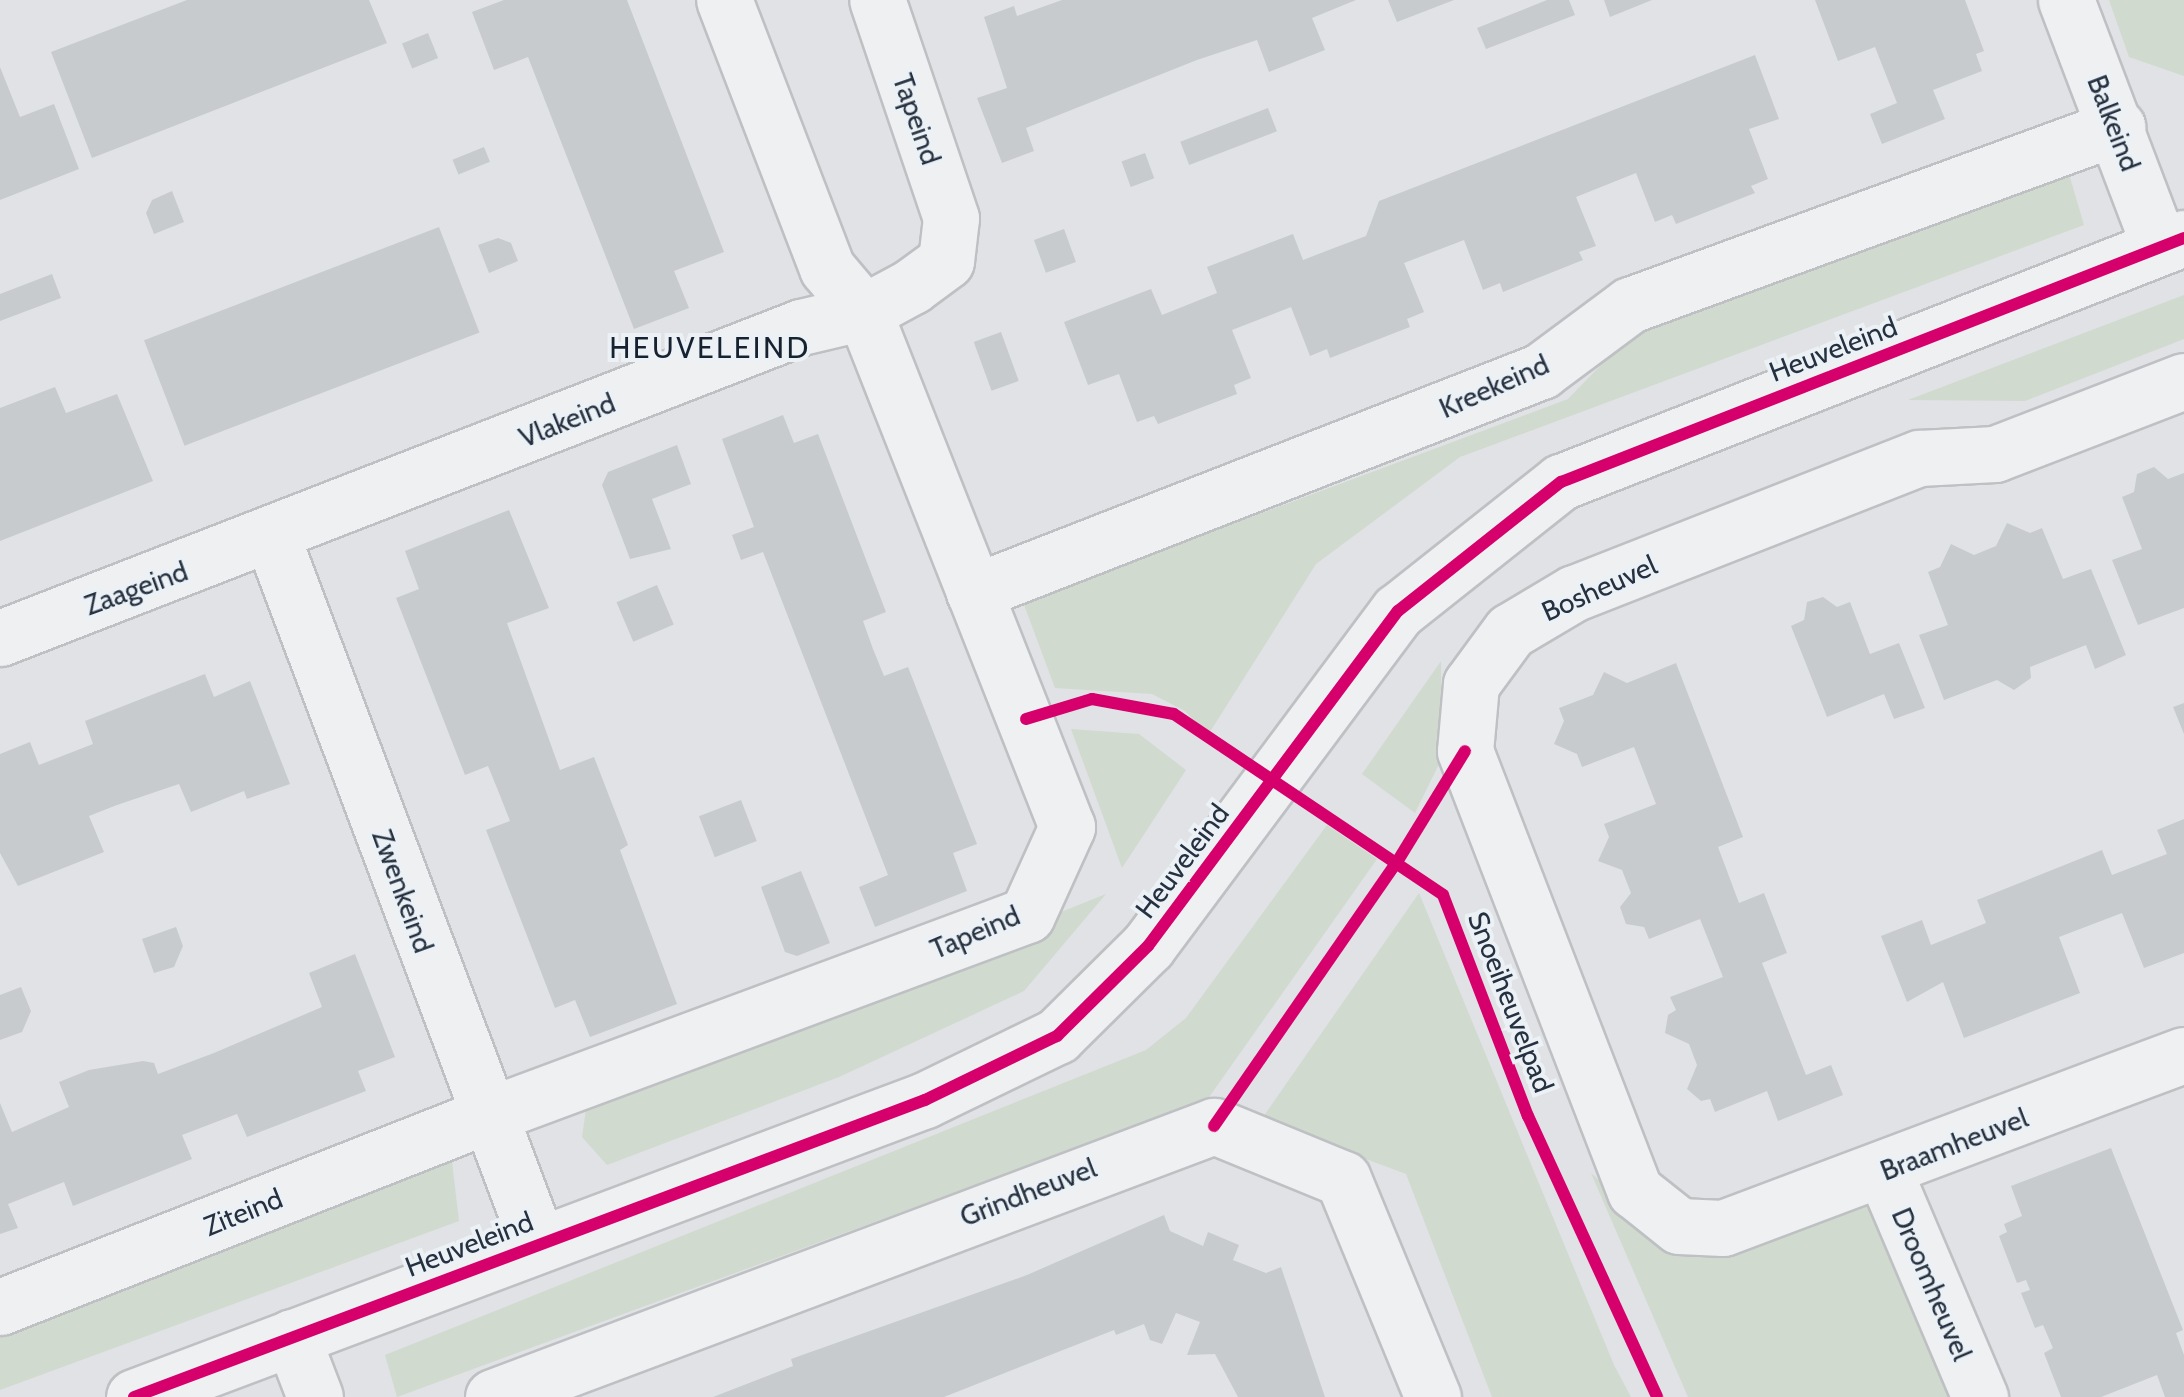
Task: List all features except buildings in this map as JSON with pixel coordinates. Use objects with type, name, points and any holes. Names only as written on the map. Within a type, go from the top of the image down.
[{"type":"street","name":"Tapeind","points":[[486,1116],[1027,916],[1066,827],[864,312],[827,268],[724,0]]},
{"type":"street","name":"Tapeind","points":[[864,312],[946,261],[951,218],[877,0]]},
{"type":"street","name":"Balkeind","points":[[2066,0],[2117,126],[2172,242]]},
{"type":"street","name":"Kreekeind","points":[[974,592],[1541,372],[1630,305],[2117,126]]},
{"type":"street","name":"Heuveleind","points":[[134,1397],[925,1100],[1057,1036],[1148,946],[1398,611],[1561,482],[2172,242]]},
{"type":"street","name":"Vlakeind","points":[[272,537],[801,327],[864,312]]},
{"type":"street","name":"Bosheuvel","points":[[1723,1228],[1680,1226],[1635,1191],[1465,751],[1471,684],[1510,631],[1574,593],[1920,458],[1995,454],[2184,381]]},
{"type":"street","name":"Zwenkeind","points":[[272,537],[486,1116],[538,1244]]},
{"type":"street","name":"Zaageind","points":[[0,638],[272,537]]},
{"type":"street","name":"Braamheuvel","points":[[1723,1228],[1884,1171],[2184,1055]]},
{"type":"street","name":"Ziteind","points":[[0,1308],[486,1116]]},
{"type":"street","name":"Grindheuvel","points":[[493,1397],[1214,1126],[1343,1179],[1432,1397]]},
{"type":"street","name":"Droomheuvel","points":[[1884,1171],[1980,1397]]},
{"type":"street","points":[[292,1337],[315,1397]]},
{"type":"shaded area","points":[[2109,0],[2184,0],[2184,76],[2129,57]]},
{"type":"shaded area","points":[[2066,164],[2084,225],[1460,457],[1316,564],[1208,735],[1185,711],[1152,694],[1055,688],[1023,602],[1568,399],[1633,332]]},
{"type":"shaded area","points":[[2184,295],[2184,339],[2025,401],[1908,400]]},
{"type":"shaded area","points":[[1441,661],[1442,758],[1415,813],[1362,774]]},
{"type":"shaded area","points":[[1071,729],[1139,734],[1186,770],[1122,868]]},
{"type":"shaded area","points":[[1327,825],[1377,859],[1207,1100],[397,1397],[385,1355],[1146,1050],[1186,1018]]},
{"type":"shaded area","points":[[1419,893],[1614,1365],[1631,1397],[1492,1397],[1406,1174],[1261,1120]]},
{"type":"shaded area","points":[[1106,894],[1024,991],[839,1077],[607,1165],[582,1137],[587,1102]]},
{"type":"shaded area","points":[[451,1153],[459,1221],[0,1390],[0,1328]]},
{"type":"shaded area","points":[[1591,1173],[1667,1241],[1867,1199],[1957,1397],[1688,1397]]},
{"type":"cycle path","points":[[134,1397],[925,1100],[1057,1036],[1148,946],[1398,611],[1561,482],[2184,238]]},
{"type":"cycle path","name":"Snoeiheuvelpad","points":[[1026,719],[1092,699],[1174,714],[1443,895],[1528,1116],[1657,1397]]},
{"type":"cycle path","points":[[1214,1126],[1397,862],[1465,751]]},
{"type":"district","name":"HEUVELEIND","points":[[710,348]]}]
